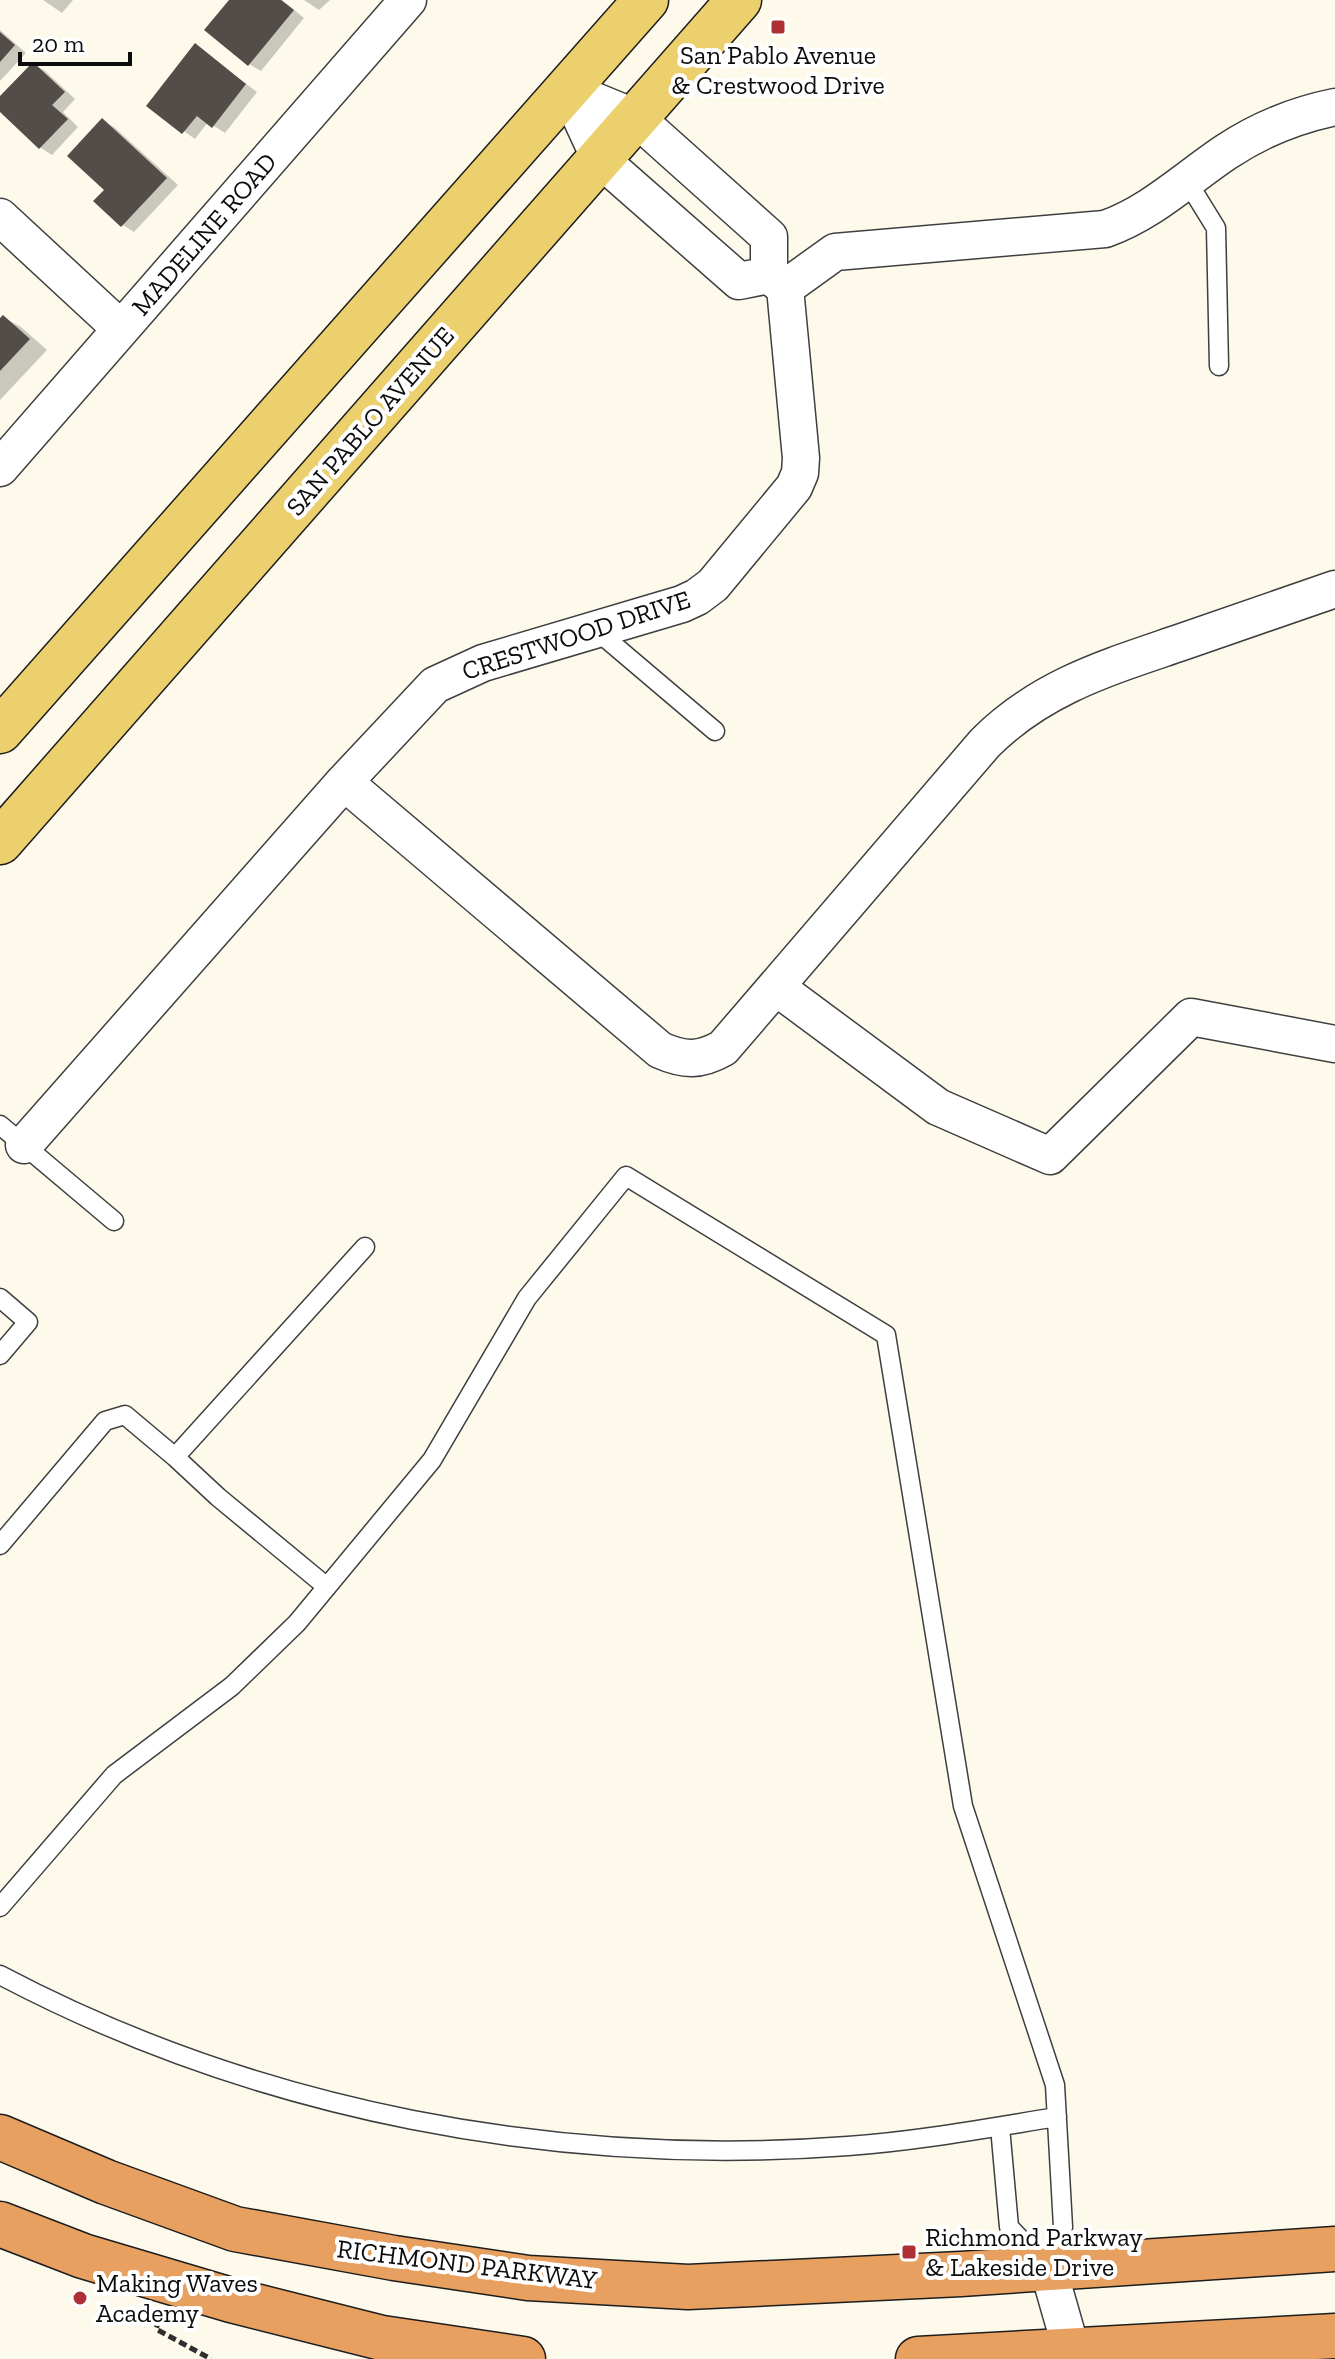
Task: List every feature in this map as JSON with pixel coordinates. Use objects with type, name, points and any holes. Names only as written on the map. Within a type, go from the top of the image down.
[{"type":"highway","name":"RICHMOND PARKWAY","points":[[0,2137],[106,2182],[235,2229],[528,2278],[688,2287],[1335,2249]]},
{"type":"highway","points":[[0,2224],[83,2256],[231,2300],[382,2338],[523,2359]]},
{"type":"highway","points":[[918,2359],[1074,2355],[1335,2336]]},
{"type":"main road","points":[[0,731],[646,0]]},
{"type":"main road","name":"SAN PABLO AVENUE","points":[[0,842],[739,0]]},
{"type":"street","name":"MADELINE ROAD","points":[[0,468],[408,0]]},
{"type":"street","points":[[568,90],[600,159],[739,281],[777,281],[835,252],[1105,229],[1122,223],[1227,151],[1259,133],[1293,118],[1335,107]]},
{"type":"street","name":"CRESTWOOD DRIVE","points":[[12,1135],[435,685],[483,663],[697,597],[713,585],[794,487],[800,473],[801,458],[769,237],[636,118],[568,90]]},
{"type":"street","points":[[0,217],[121,329]]},
{"type":"street","points":[[344,782],[660,1050],[678,1058],[693,1060],[723,1048],[985,743],[1034,702],[1067,684],[1112,666],[1335,589]]},
{"type":"street","points":[[776,987],[938,1107],[1050,1156],[1191,1017],[1335,1044]]},
{"type":"street","points":[[1048,2268],[1074,2355]]},
{"type":"lane","points":[[1187,181],[1216,228],[1219,366]]},
{"type":"lane","points":[[596,630],[715,731]]},
{"type":"lane","points":[[12,1135],[114,1221]]},
{"type":"lane","points":[[0,1907],[114,1775],[232,1686],[297,1623],[432,1460],[527,1298],[626,1176],[886,1335],[963,1806],[1055,2085],[1063,2227],[1048,2268],[1009,2227],[1000,2127]]},
{"type":"lane","points":[[175,1457],[365,1247]]},
{"type":"lane","points":[[0,1298],[28,1322],[0,1355]]},
{"type":"lane","points":[[0,1545],[105,1421],[125,1415],[327,1587]]},
{"type":"lane","points":[[0,1975],[138,2039],[263,2082],[391,2115],[520,2138],[652,2149],[784,2150],[915,2139],[1057,2117]]},
{"type":"path","points":[[159,2320],[156,2329],[211,2359]]},
{"type":"building","points":[[229,0],[281,0],[294,10],[248,66],[204,30]]},
{"type":"building","points":[[0,32],[15,45],[0,62]]},
{"type":"building","points":[[195,43],[246,84],[212,128],[197,116],[182,134],[146,106]]},
{"type":"building","points":[[33,62],[65,92],[52,105],[68,119],[39,149],[0,112],[0,96]]},
{"type":"building","points":[[102,118],[167,178],[121,227],[93,201],[104,190],[67,156]]},
{"type":"building","points":[[3,315],[30,339],[0,371],[0,318]]},
{"type":"place","name":"San Pablo Avenue & Crestwood Drive","points":[[778,27]]},
{"type":"place","name":"Richmond Parkway & Lakeside Drive","points":[[909,2252]]},
{"type":"place","name":"Making Waves Academy","points":[[80,2298]]}]
